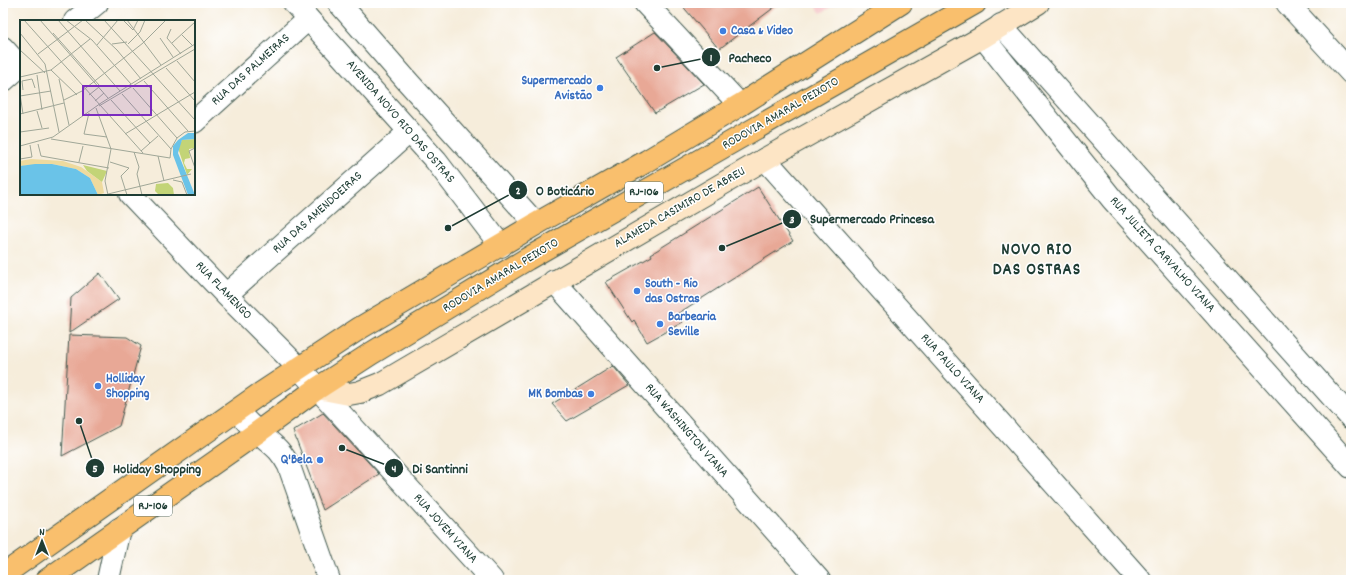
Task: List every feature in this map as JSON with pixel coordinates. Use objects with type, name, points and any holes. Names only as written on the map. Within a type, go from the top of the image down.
[{"type":"highway","name":"RODOVIA AMARAL PEIXOTO","points":[[3,575],[299,368],[360,328],[740,105],[901,3]]},
{"type":"highway","name":"RODOVIA AMARAL PEIXOTO","points":[[47,580],[258,432],[318,388],[372,352],[527,259],[973,3]]},
{"type":"main road","name":"ALAMEDA CASIMIRO DE ABREU","points":[[318,388],[349,394],[360,392],[380,384],[764,158],[992,31],[1038,3]]},
{"type":"street","points":[[76,20],[97,3]]},
{"type":"street","points":[[339,3],[536,224]]},
{"type":"street","points":[[645,3],[740,105]]},
{"type":"street","points":[[1287,3],[1351,72]]},
{"type":"street","name":"RUA DAS PALMEIRAS","points":[[195,121],[301,11]]},
{"type":"street","name":"AVENIDA NOVO RIO DAS OSTRAS","points":[[301,11],[436,161],[501,246]]},
{"type":"street","points":[[992,31],[1351,418]]},
{"type":"street","name":"RUA JULIETA CARVALHO VIANA","points":[[992,31],[1112,199],[1351,467]]},
{"type":"street","points":[[3,48],[20,67],[3,81]]},
{"type":"street","name":"RUA DAS AMENDOEIRAS","points":[[226,295],[410,132]]},
{"type":"street","name":"RUA PAULO VIANA","points":[[764,158],[1140,580]]},
{"type":"street","name":"RUA FLAMENGO","points":[[131,195],[226,295],[318,388]]},
{"type":"street","name":"RUA WASHINGTON VIANA","points":[[554,281],[819,580]]},
{"type":"street","name":"RUA JOVEM VIANA","points":[[318,388],[492,580]]},
{"type":"street","points":[[237,411],[258,432],[274,444],[283,455],[289,466],[329,580]]},
{"type":"street","points":[[108,580],[120,529]]},
{"type":"shaded area","points":[[813,3],[838,3],[821,13]]},
{"type":"building","name":"Casa & Video","points":[[680,3],[780,3],[719,49]]},
{"type":"building","points":[[655,32],[704,84],[655,113],[616,57]]},
{"type":"building","points":[[758,187],[793,241],[677,314],[683,322],[647,342],[634,320],[632,322],[606,282],[652,256],[651,254]]},
{"type":"building","points":[[100,273],[119,299],[69,333],[71,298]]},
{"type":"building","name":"Holliday Shopping","points":[[69,335],[127,337],[141,346],[119,426],[62,456]]},
{"type":"building","name":"MK Bombas","points":[[613,366],[629,385],[567,421],[552,404]]},
{"type":"building","points":[[323,413],[379,474],[323,510],[293,431]]},
{"type":"place","name":"Casa & Video","points":[[723,31]]},
{"type":"place","name":"Pacheco","points":[[657,68]]},
{"type":"place","name":"Supermercado Avistão","points":[[600,88]]},
{"type":"place","name":"O Boticário","points":[[448,228]]},
{"type":"place","name":"Supermercado Princesa","points":[[722,248]]},
{"type":"place","name":"South - Rio das Ostras","points":[[637,291]]},
{"type":"place","name":"Barbearia Seville","points":[[660,324]]},
{"type":"place","name":"Holliday Shopping","points":[[98,386]]},
{"type":"place","name":"MK Bombas","points":[[591,394]]},
{"type":"place","name":"Holiday Shopping","points":[[79,421]]},
{"type":"place","name":"Di Santinni","points":[[342,448]]},
{"type":"place","name":"Q'Bela","points":[[320,460]]},
{"type":"district","name":"NOVO RIO DAS OSTRAS","points":[[1037,261]]}]
